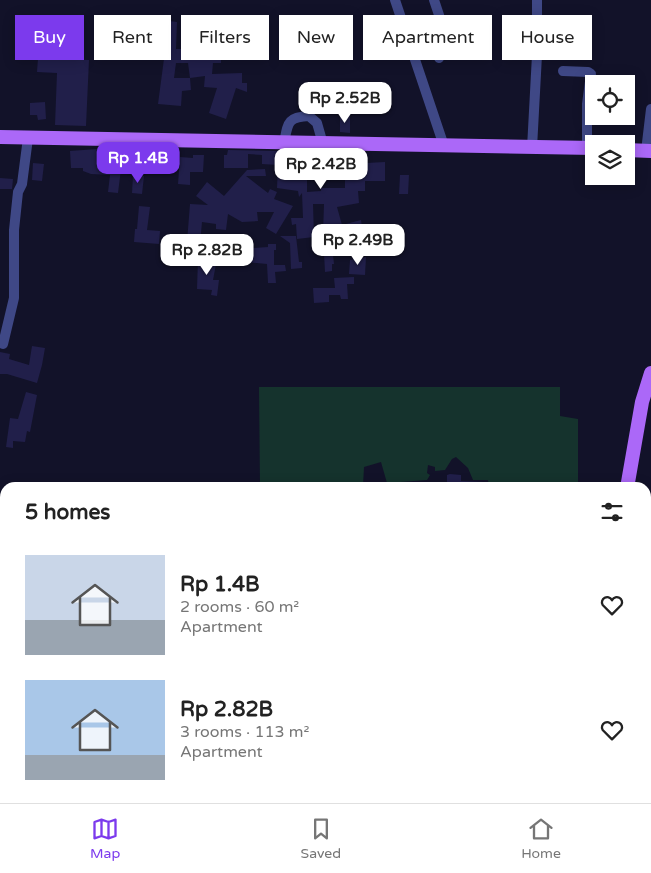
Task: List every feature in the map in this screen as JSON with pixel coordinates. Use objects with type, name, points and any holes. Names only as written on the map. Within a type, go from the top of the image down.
[{"type":"main road","points":[[0,137],[585,148]]},
{"type":"main road","points":[[635,150],[648,151]]},
{"type":"main road","points":[[628,482],[642,402],[651,373]]},
{"type":"street","points":[[395,0],[444,146]]},
{"type":"street","points":[[434,0],[439,15]]},
{"type":"street","points":[[532,148],[537,55],[537,0]]},
{"type":"street","points":[[563,72],[577,71],[591,74],[587,104],[589,135]]},
{"type":"street","points":[[648,151],[651,109]]},
{"type":"street","points":[[284,143],[290,121],[294,118],[309,116],[317,124],[323,144]]},
{"type":"street","points":[[3,344],[14,298],[14,230],[18,192],[22,184],[28,138]]},
{"type":"green space","points":[[259,387],[560,387],[560,416],[578,419],[578,482],[488,482],[488,480],[473,480],[468,468],[456,457],[452,459],[445,470],[435,471],[435,467],[428,465],[427,473],[430,475],[427,480],[387,482],[381,462],[364,467],[363,482],[260,482]]},
{"type":"building","points":[[171,21],[177,22],[176,49],[181,49],[181,60],[221,60],[221,63],[213,63],[212,74],[242,73],[242,83],[247,83],[247,92],[236,88],[226,119],[209,113],[217,88],[204,87],[205,76],[190,78],[191,90],[182,91],[181,106],[158,104],[164,60],[171,60]],"holes":[[[176,63],[188,63],[190,78],[174,78]]]},
{"type":"building","points":[[38,60],[89,60],[86,126],[55,125],[57,73],[37,72]]},
{"type":"building","points":[[45,102],[46,119],[38,120],[37,115],[30,115],[30,103]]},
{"type":"building","points":[[350,114],[350,133],[340,132],[340,116]]},
{"type":"building","points":[[127,148],[127,169],[121,169],[118,193],[108,192],[110,175],[91,174],[83,171],[83,168],[71,168],[70,151]]},
{"type":"building","points":[[228,150],[366,153],[366,163],[385,162],[385,181],[365,181],[365,191],[358,191],[359,203],[337,207],[342,225],[361,220],[362,248],[336,247],[336,255],[333,255],[334,264],[332,264],[332,271],[325,272],[324,204],[313,204],[314,237],[297,239],[296,224],[292,225],[291,218],[303,218],[302,193],[299,197],[298,191],[277,188],[278,165],[262,164],[262,155],[248,154],[248,168],[224,168],[224,155],[227,155]],"holes":[[[355,166],[354,179],[345,178],[345,188],[321,188],[321,191],[307,192],[307,175],[339,177],[339,168]]]},
{"type":"building","points":[[193,155],[204,155],[203,172],[190,172],[190,185],[178,184],[180,157],[193,158]]},
{"type":"building","points":[[33,163],[44,164],[42,181],[32,180]]},
{"type":"building","points":[[265,169],[266,176],[246,176],[268,193],[270,189],[277,192],[274,199],[293,206],[276,234],[266,228],[274,212],[257,212],[258,221],[242,222],[228,214],[226,230],[216,229],[216,224],[202,222],[200,244],[187,242],[190,204],[208,205],[196,196],[207,182],[224,196],[247,170]]},
{"type":"building","points":[[133,175],[144,176],[142,194],[132,193]]},
{"type":"building","points":[[400,175],[409,175],[408,194],[399,194]]},
{"type":"building","points":[[0,178],[13,179],[12,189],[0,189]]},
{"type":"building","points":[[139,206],[150,207],[147,230],[160,231],[159,244],[134,242]]},
{"type":"building","points":[[280,236],[296,236],[299,262],[302,262],[302,268],[291,269],[290,243]]},
{"type":"building","points":[[247,243],[253,244],[253,248],[268,247],[268,244],[276,244],[274,265],[285,265],[286,271],[275,272],[276,283],[268,283],[267,264],[245,262]]},
{"type":"building","points":[[366,257],[365,275],[349,274],[350,260]]},
{"type":"building","points":[[198,259],[217,259],[213,280],[219,280],[217,296],[211,295],[212,290],[197,289]]},
{"type":"building","points":[[354,277],[354,284],[347,284],[348,299],[341,299],[340,295],[329,295],[329,302],[314,303],[313,288],[335,288],[334,278]]},
{"type":"building","points":[[32,346],[45,348],[37,383],[7,374],[0,374],[0,352],[10,354],[9,359],[29,365]]},
{"type":"building","points":[[26,392],[37,395],[30,432],[27,431],[25,442],[13,441],[13,448],[6,447],[10,418],[18,419]]},
{"type":"building","points":[[447,475],[461,475],[461,481],[484,482],[447,482]]}]
